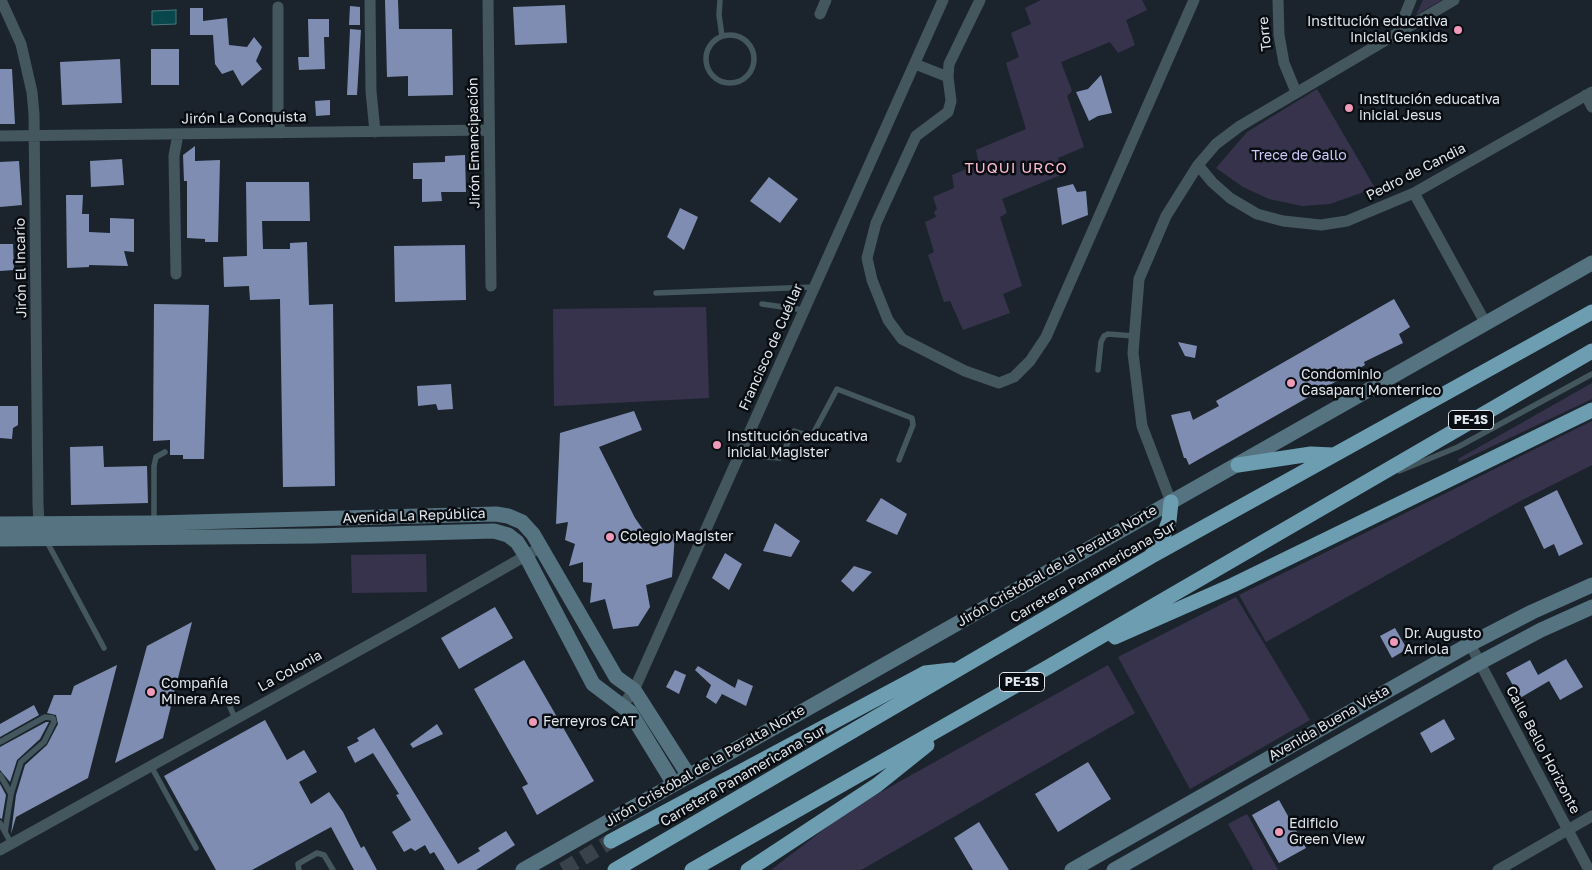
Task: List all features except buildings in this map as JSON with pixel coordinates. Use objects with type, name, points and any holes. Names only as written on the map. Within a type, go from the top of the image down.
[{"type":"highway","points":[[1556,333],[1592,301]]},
{"type":"highway","name":"Carretera Panamericana Sur","points":[[615,870],[1150,557],[1592,312]]},
{"type":"highway","name":"PE-1S","points":[[692,870],[1050,666],[1592,351]]},
{"type":"highway","points":[[1050,666],[1233,585],[1592,410]]},
{"type":"highway","points":[[1238,465],[1310,454],[1333,455]]},
{"type":"highway","points":[[1150,557],[1164,534],[1169,521],[1171,502]]},
{"type":"highway","points":[[611,842],[862,705],[925,673],[956,670]]},
{"type":"highway","points":[[764,870],[877,785],[967,713]]},
{"type":"highway","points":[[748,870],[877,785]]},
{"type":"street","name":"Jirón El Incario","points":[[1,0],[14,27],[27,68],[32,99],[35,136],[39,524],[45,539]]},
{"type":"street","points":[[370,0],[371,91],[375,132]]},
{"type":"street","name":"Jirón Emancipación","points":[[488,0],[491,286]]},
{"type":"street","points":[[820,14],[826,0]]},
{"type":"street","name":"Francisco de Cuéllar","points":[[623,705],[634,690],[943,0]]},
{"type":"street","points":[[980,0],[949,64],[948,77],[951,101],[948,112],[916,136],[876,223],[867,258],[872,280],[884,312],[902,340],[965,372],[999,383],[1014,377],[1030,361],[1046,337],[1194,0]]},
{"type":"street","name":"Torre","points":[[1278,0],[1279,36],[1284,63],[1296,92]]},
{"type":"street","points":[[1398,32],[1411,0]]},
{"type":"street","points":[[1171,502],[1142,426],[1136,389],[1134,336],[1140,279],[1166,216],[1198,165],[1216,144],[1240,126],[1454,0]]},
{"type":"street","points":[[278,7],[278,114],[280,133]]},
{"type":"street","points":[[915,64],[948,77]]},
{"type":"street","points":[[1589,94],[1592,106]]},
{"type":"street","name":"Pedro de Candia","points":[[1198,165],[1212,182],[1230,198],[1256,214],[1284,221],[1321,225],[1347,221],[1414,193],[1589,94]]},
{"type":"street","name":"Jirón La Conquista","points":[[0,136],[489,130]]},
{"type":"street","points":[[176,274],[174,156],[178,134]]},
{"type":"street","points":[[1414,193],[1486,324]]},
{"type":"street","name":"Jirón Cristóbal de la Peralta Norte","points":[[523,870],[1592,263]]},
{"type":"street","name":"Avenida La República","points":[[0,524],[154,523],[496,514],[522,522],[541,547],[612,671],[616,677],[634,690],[689,776]]},
{"type":"street","name":"Avenida La República","points":[[0,540],[315,536],[494,531],[512,539],[526,556],[593,684],[609,698],[623,705],[630,712],[674,784]]},
{"type":"street","name":"La Colonia","points":[[0,850],[541,547]]},
{"type":"street","name":"Avenida Buena Vista","points":[[1072,870],[1470,644],[1532,612],[1592,586]]},
{"type":"street","name":"Avenida Buena Vista","points":[[1114,870],[1479,663],[1541,630],[1592,607]]},
{"type":"street","name":"Calle Bello Horizonte","points":[[1470,644],[1590,870]]},
{"type":"street","points":[[1246,770],[1254,780],[1256,788]]},
{"type":"street","points":[[1498,870],[1568,828],[1592,816]]},
{"type":"lane","points":[[720,0],[719,15],[722,36]]},
{"type":"lane","points":[[722,36],[742,38],[751,48],[752,68],[743,79],[737,82],[723,82],[717,79],[712,75],[706,63],[706,56],[711,44],[722,36]]},
{"type":"lane","points":[[656,293],[814,287]]},
{"type":"lane","points":[[762,304],[804,310]]},
{"type":"lane","points":[[1098,370],[1101,342],[1104,336],[1108,334],[1134,336]]},
{"type":"lane","points":[[1350,490],[1458,447],[1592,374]]},
{"type":"lane","points":[[742,449],[764,457],[780,458],[794,431],[810,436],[813,434],[837,389],[912,418],[913,425],[899,460]]},
{"type":"lane","points":[[154,523],[154,466],[156,457],[165,452]]},
{"type":"lane","points":[[45,539],[104,648]]},
{"type":"lane","points":[[229,704],[235,719]]},
{"type":"lane","points":[[0,742],[45,717],[53,718],[54,722],[44,742],[21,762],[11,794],[5,832]]},
{"type":"lane","points":[[151,766],[196,848]]},
{"type":"lane","points":[[0,774],[11,794]]},
{"type":"lane","points":[[0,823],[11,843]]},
{"type":"lane","points":[[299,870],[298,864],[317,853],[324,855],[333,870]]},
{"type":"green space","points":[[1041,0],[1142,0],[1147,10],[1126,20],[1135,45],[1118,53],[1110,42],[1061,62],[1072,91],[1067,96],[1084,147],[1058,158],[1063,174],[1002,199],[1007,213],[1000,217],[1022,286],[1003,294],[1010,313],[963,330],[950,301],[944,302],[928,255],[934,252],[925,222],[936,217],[934,212],[937,209],[933,197],[954,188],[952,175],[979,164],[976,150],[1026,129],[1006,63],[1019,57],[1011,33],[1031,24],[1025,8]]},
{"type":"green space","points":[[1423,0],[1442,0],[1416,15]]},
{"type":"green space","name":"Trece de Gallo","points":[[1317,89],[1375,188],[1330,204],[1302,206],[1269,199],[1243,187],[1216,168],[1247,132]]},
{"type":"green space","points":[[706,307],[709,398],[554,406],[553,309]]},
{"type":"green space","points":[[1592,383],[1592,399],[1459,462],[1458,459]]},
{"type":"green space","points":[[1592,421],[1592,465],[1520,501],[1266,642],[1239,595]]},
{"type":"green space","points":[[426,554],[427,592],[352,593],[351,555]]},
{"type":"green space","points":[[1236,597],[1310,720],[1190,789],[1118,657]]},
{"type":"green space","points":[[1108,665],[1135,713],[861,870],[771,870],[849,810]]},
{"type":"green space","points":[[1247,814],[1278,870],[1254,870],[1228,824]]},
{"type":"shaded area","points":[[176,10],[176,24],[152,25],[152,11]]},
{"type":"tunnel","points":[[563,870],[611,841]]},
{"type":"place","name":"Institución educativa inicial Genkids","points":[[1458,30]]},
{"type":"place","name":"Institución educativa inicial Jesus","points":[[1349,108]]},
{"type":"place","name":"Condominio Casaparq Monterrico","points":[[1291,383]]},
{"type":"place","name":"Institución educativa inicial Magister","points":[[717,445]]},
{"type":"place","name":"Colegio Magister","points":[[610,537]]},
{"type":"place","name":"Dr. Augusto Arriola","points":[[1394,642]]},
{"type":"place","name":"Compañía Minera Ares","points":[[151,692]]},
{"type":"place","name":"Ferreyros CAT","points":[[533,722]]},
{"type":"place","name":"Edificio Green View","points":[[1279,832]]},
{"type":"district","name":"TUQUI URCO","points":[[1016,168]]}]
